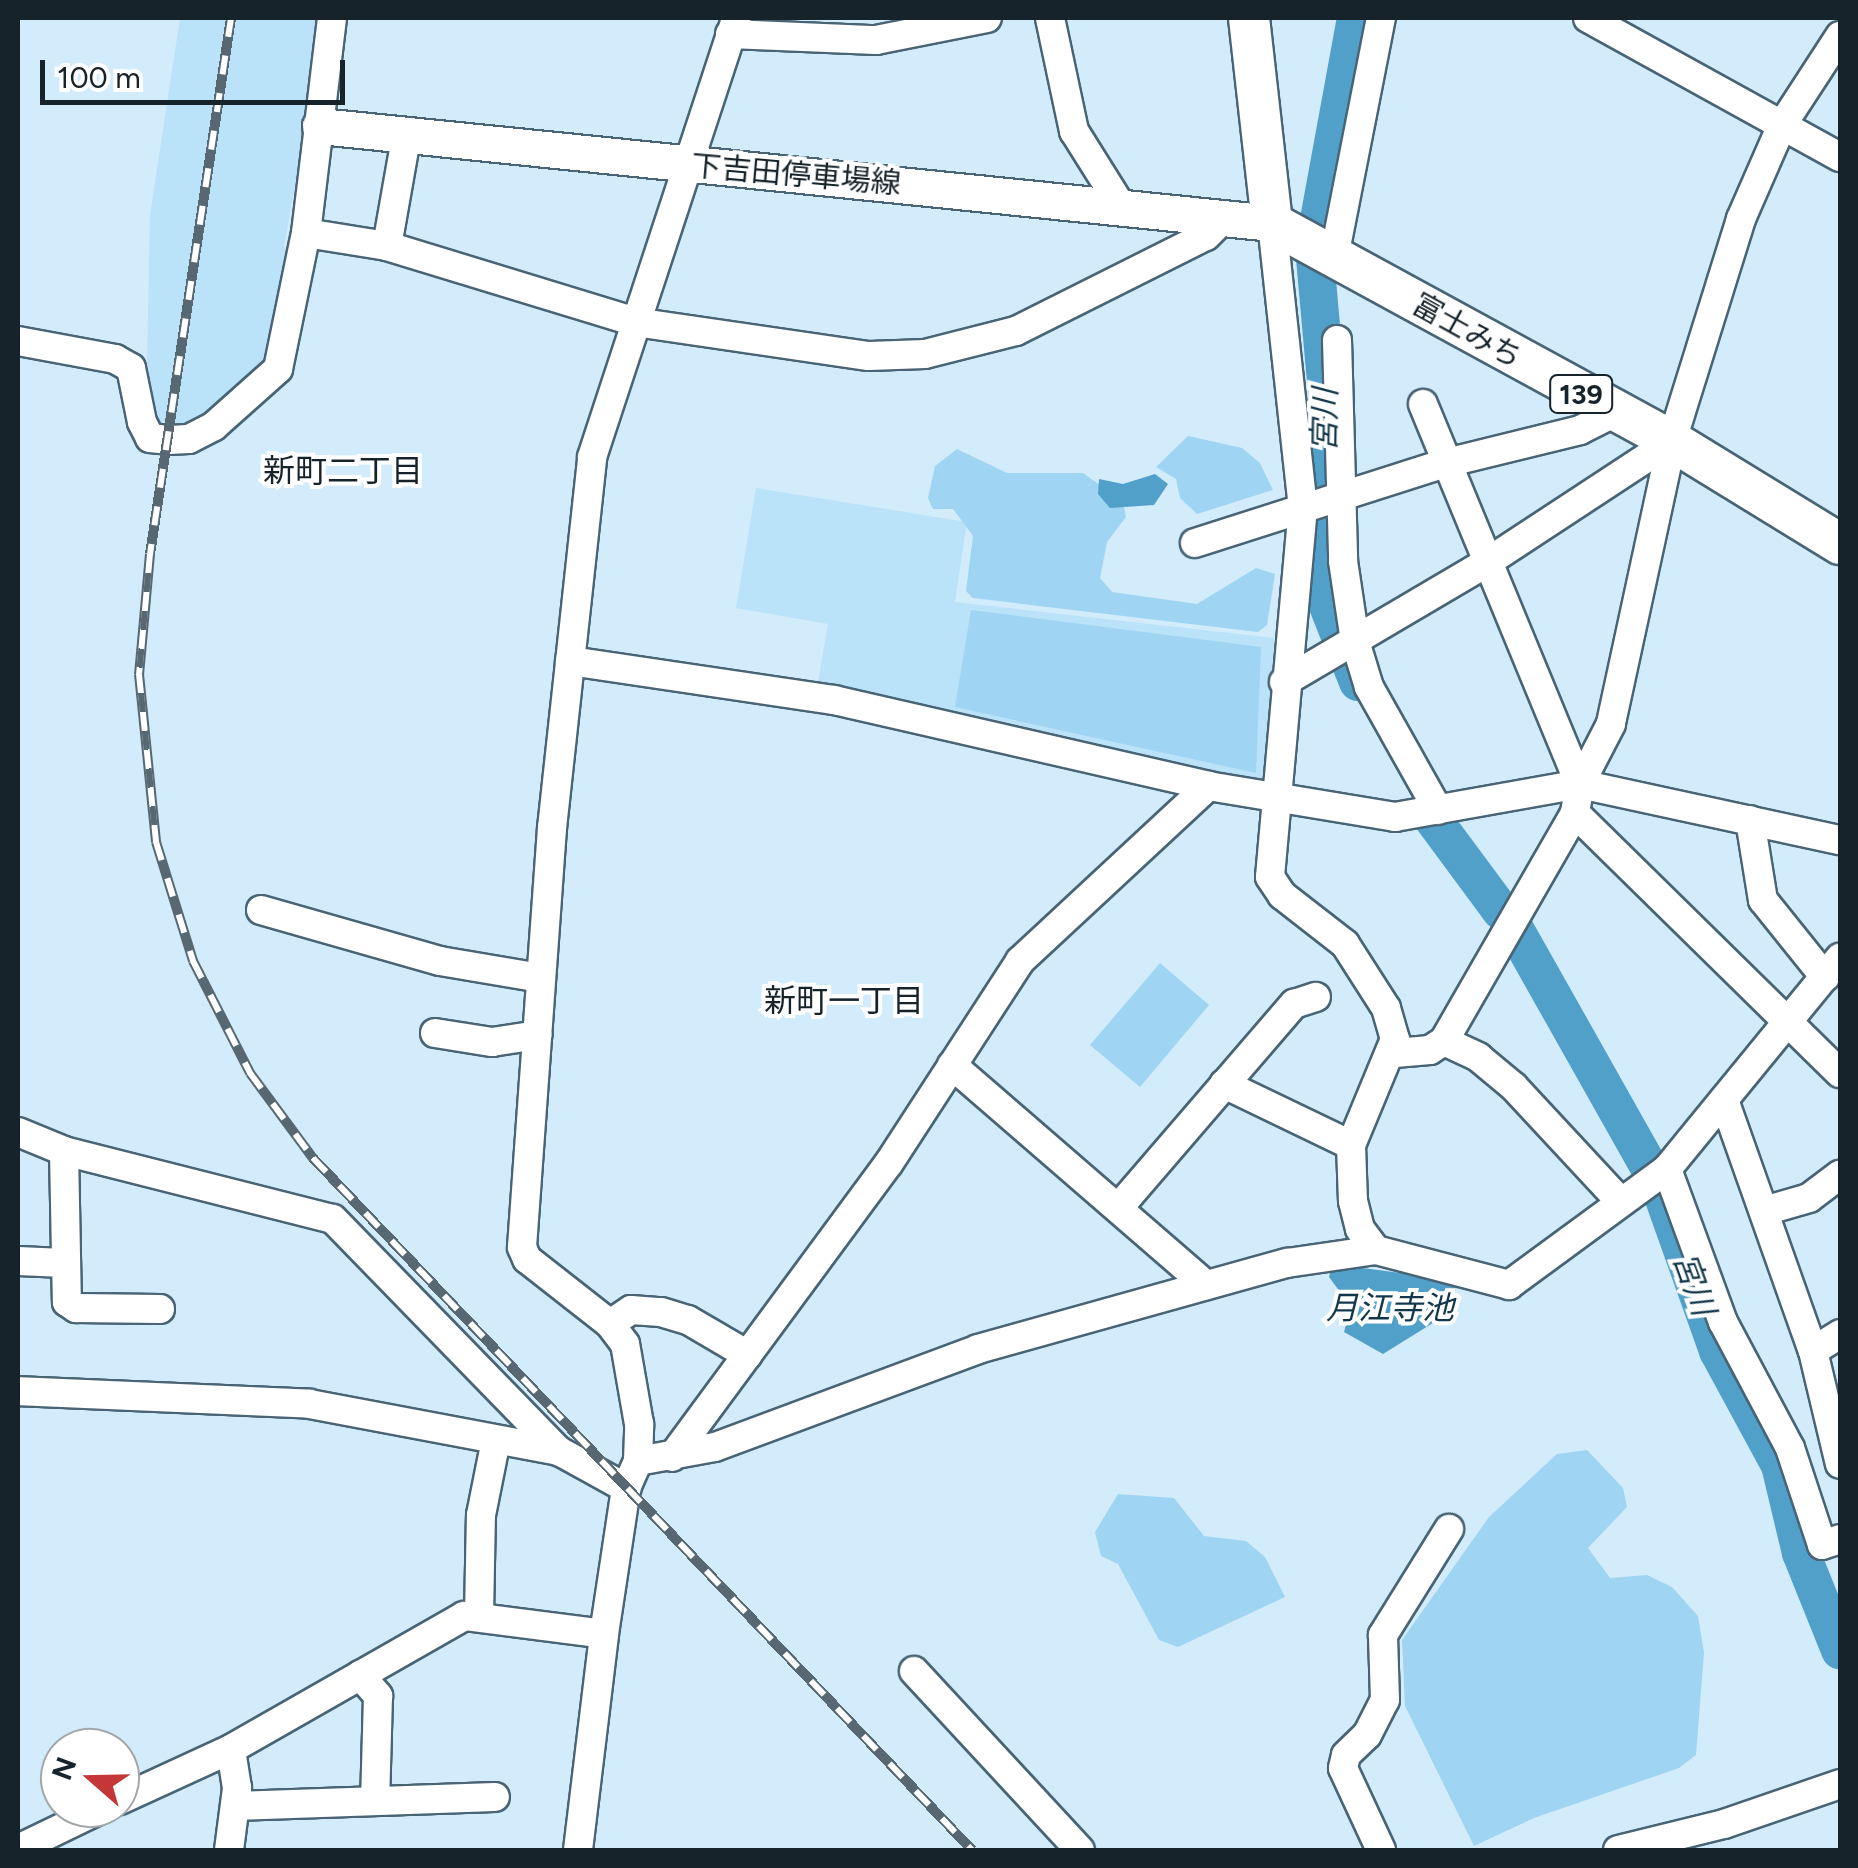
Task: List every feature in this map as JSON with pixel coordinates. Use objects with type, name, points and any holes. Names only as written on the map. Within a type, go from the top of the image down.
[{"type":"highway","points":[[1249,18],[1281,228]]},
{"type":"highway","name":"富士みち","points":[[1281,228],[1837,534]]},
{"type":"main road","name":"下吉田停車場線","points":[[320,126],[406,138],[1121,206],[1281,228]]},
{"type":"street","points":[[18,341],[115,359],[132,368],[150,438],[189,439],[214,426],[278,368],[306,233],[320,126],[317,102],[332,18]]},
{"type":"street","points":[[1050,18],[1074,131],[1121,206]]},
{"type":"street","points":[[1331,255],[1381,18]]},
{"type":"street","points":[[1588,18],[1840,157]]},
{"type":"street","points":[[578,1850],[626,1488],[638,1461],[633,1370],[610,1324],[527,1260],[522,1247],[541,978],[592,456],[733,26],[876,40],[969,20]]},
{"type":"street","points":[[1395,1053],[1430,1050],[1444,1041],[1575,813],[1580,784],[1612,724],[1672,441],[1740,219],[1782,124],[1840,36]]},
{"type":"street","points":[[387,246],[406,138]]},
{"type":"street","points":[[306,233],[387,246],[635,322],[870,356],[925,354],[1016,331],[1206,236],[1222,220]]},
{"type":"street","points":[[1281,228],[1303,507],[1284,682],[1270,876],[1282,895],[1345,944],[1386,1008],[1395,1053],[1351,1145],[1353,1202],[1360,1228],[1376,1250]]},
{"type":"street","points":[[1337,340],[1340,495],[1355,640],[1369,687],[1438,810]]},
{"type":"street","points":[[1423,404],[1580,784]]},
{"type":"street","points":[[1196,543],[1446,462],[1580,430],[1616,412]]},
{"type":"street","points":[[1284,682],[1486,563],[1672,441]]},
{"type":"street","points":[[570,661],[834,700],[1208,786],[1395,816],[1580,784],[1840,840]]},
{"type":"street","points":[[672,1458],[889,1164],[1020,960],[1208,786]]},
{"type":"street","points":[[1575,813],[1840,1073]]},
{"type":"street","points":[[638,1461],[672,1458],[978,1349],[1206,1285],[1376,1250],[1509,1284],[1665,1170],[1833,967],[1763,900],[1750,820]]},
{"type":"street","points":[[262,910],[440,961],[541,978]]},
{"type":"street","points":[[1120,1206],[1294,1004],[1316,997]]},
{"type":"street","points":[[435,1033],[492,1042],[537,1035]]},
{"type":"street","points":[[1444,1041],[1478,1057],[1514,1087],[1629,1196]]},
{"type":"street","points":[[952,1065],[1120,1206],[1206,1285]]},
{"type":"street","points":[[1224,1084],[1351,1145]]},
{"type":"street","points":[[1724,1100],[1813,1351],[1840,1464]]},
{"type":"street","points":[[18,1132],[64,1151],[333,1219],[559,1451],[626,1488]]},
{"type":"street","points":[[64,1151],[67,1302],[76,1308],[160,1308]]},
{"type":"street","points":[[1665,1170],[1723,1322],[1790,1448],[1822,1546],[1840,1539]]},
{"type":"street","points":[[1764,1210],[1809,1198],[1840,1175]]},
{"type":"street","points":[[18,1261],[64,1263]]},
{"type":"street","points":[[610,1324],[631,1310],[660,1312],[688,1320],[748,1355]]},
{"type":"street","points":[[1813,1351],[1840,1334]]},
{"type":"street","points":[[18,1390],[310,1404],[559,1451]]},
{"type":"street","points":[[479,1616],[481,1515],[496,1440]]},
{"type":"street","points":[[1381,1850],[1343,1768],[1346,1755],[1367,1736],[1384,1700],[1383,1635],[1448,1529]]},
{"type":"street","points":[[140,1791],[231,1749],[464,1616],[604,1634]]},
{"type":"street","points":[[914,1671],[1080,1850]]},
{"type":"street","points":[[360,1676],[378,1696],[376,1801]]},
{"type":"street","points":[[228,1850],[235,1806],[231,1749]]},
{"type":"street","points":[[1618,1850],[1724,1824],[1840,1784]]},
{"type":"street","points":[[235,1806],[495,1797]]},
{"type":"street","points":[[18,1848],[67,1837]]},
{"type":"shaded area","points":[[180,18],[324,18],[284,247],[291,257],[271,363],[190,428],[159,428],[147,363],[150,215]]},
{"type":"shaded area","points":[[1188,436],[1242,448],[1260,463],[1273,490],[1197,514],[1180,498],[1176,479],[1156,467]]},
{"type":"shaded area","points":[[957,449],[1007,473],[1083,473],[1104,488],[1119,484],[1126,517],[1107,542],[1100,578],[1112,592],[1197,604],[1256,568],[1275,574],[1267,625],[1258,632],[973,598],[966,591],[973,536],[953,509],[933,509],[928,498],[935,466]]},
{"type":"shaded area","points":[[756,488],[967,522],[955,602],[1274,638],[1267,776],[1257,782],[817,688],[828,624],[736,608]]},
{"type":"shaded area","points":[[971,610],[1261,647],[1256,773],[955,707]]},
{"type":"shaded area","points":[[1160,963],[1209,1005],[1140,1087],[1090,1045]]},
{"type":"shaded area","points":[[1587,1450],[1623,1488],[1627,1507],[1588,1548],[1610,1578],[1647,1575],[1672,1587],[1698,1616],[1704,1653],[1696,1755],[1679,1768],[1534,1818],[1474,1846],[1405,1706],[1402,1640],[1489,1517],[1557,1454]]},
{"type":"shaded area","points":[[1118,1494],[1174,1498],[1204,1536],[1246,1541],[1265,1557],[1285,1597],[1178,1647],[1159,1640],[1118,1564],[1101,1556],[1095,1532]]},
{"type":"water","points":[[1155,474],[1168,484],[1154,505],[1110,508],[1098,494],[1099,479],[1123,484]]},
{"type":"water","name":"月江寺池","points":[[1332,1264],[1454,1280],[1457,1287],[1441,1318],[1383,1354],[1344,1332],[1351,1307],[1329,1277]]},
{"type":"waterway","name":"宮川","points":[[1356,18],[1314,247],[1327,392],[1321,588],[1358,682]]},
{"type":"waterway","name":"宮川","points":[[1433,819],[1501,911]]},
{"type":"waterway","name":"宮川","points":[[1516,931],[1659,1185],[1718,1351],[1780,1465],[1801,1553],[1840,1650]]},
{"type":"railway","points":[[231,18],[150,554],[139,674],[156,842],[193,961],[250,1073],[313,1158],[972,1850]]},
{"type":"district","name":"新町二丁目","points":[[343,471]]},
{"type":"district","name":"新町一丁目","points":[[844,1001]]}]
